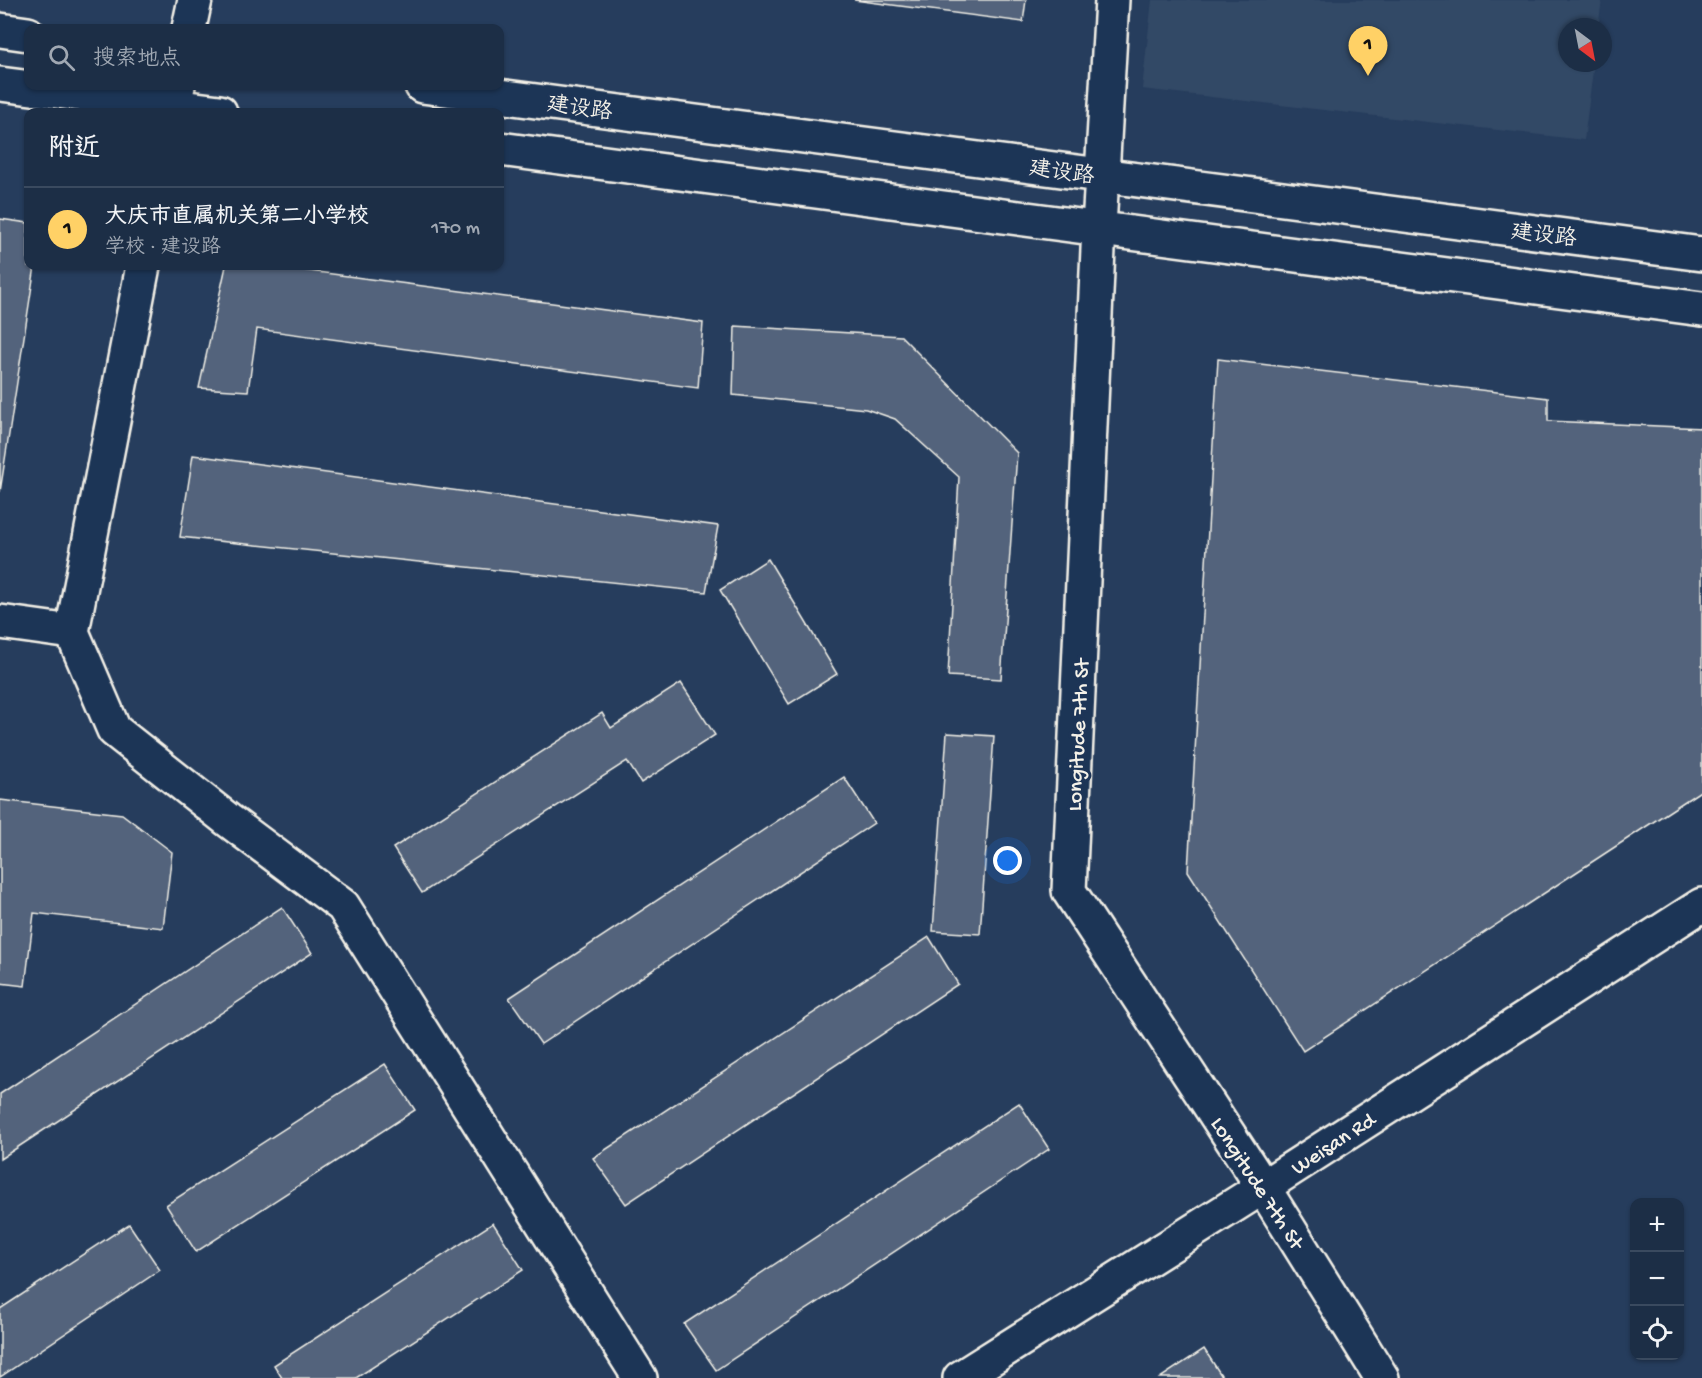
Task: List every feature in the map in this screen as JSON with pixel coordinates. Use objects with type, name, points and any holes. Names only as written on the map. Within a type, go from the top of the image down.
[{"type":"street","points":[[190,24],[195,0]]},
{"type":"street","name":"Longitude 7th St","points":[[1112,0],[1099,227],[1069,891],[1263,1186],[1382,1378]]},
{"type":"street","points":[[0,30],[24,33]]},
{"type":"street","points":[[0,84],[24,86]]},
{"type":"street","points":[[58,90],[175,102],[202,108]]},
{"type":"street","name":"建设路","points":[[452,90],[1702,254]]},
{"type":"street","points":[[504,150],[1702,309]]},
{"type":"street","points":[[142,270],[72,632],[114,730],[228,820],[343,906],[640,1378]]},
{"type":"street","points":[[0,622],[72,632]]},
{"type":"street","name":"Weisan Rd","points":[[960,1378],[1702,905]]},
{"type":"shaded area","points":[[1152,0],[1602,0],[1599,18],[1558,18],[1558,72],[1593,72],[1584,140],[1142,89]]},
{"type":"building","points":[[854,0],[1026,0],[1023,22]]},
{"type":"building","points":[[0,219],[24,222],[24,270],[34,270],[0,492]]},
{"type":"building","points":[[225,270],[302,270],[703,323],[698,388],[257,329],[248,391],[199,388]]},
{"type":"building","points":[[735,326],[901,336],[1017,453],[1001,679],[948,676],[959,477],[895,419],[866,409],[733,395]]},
{"type":"building","points":[[1218,359],[1548,398],[1548,421],[1702,428],[1702,790],[1303,1051],[1188,871]]},
{"type":"building","points":[[193,455],[718,526],[706,592],[180,537]]},
{"type":"building","points":[[768,559],[837,674],[789,704],[720,590]]},
{"type":"building","points":[[681,683],[715,735],[641,783],[627,761],[422,893],[393,848],[602,713],[611,728]]},
{"type":"building","points":[[947,733],[994,736],[980,934],[933,931]]},
{"type":"building","points":[[844,777],[874,823],[541,1044],[509,998]]},
{"type":"building","points":[[0,800],[122,814],[172,852],[163,928],[34,913],[25,986],[0,983]]},
{"type":"building","points":[[282,907],[312,953],[0,1159],[0,1094]]},
{"type":"building","points":[[929,937],[958,984],[626,1204],[593,1158]]},
{"type":"building","points":[[385,1064],[415,1110],[196,1252],[166,1205]]},
{"type":"building","points":[[1019,1103],[1049,1149],[716,1370],[684,1324]]},
{"type":"building","points":[[493,1223],[523,1270],[356,1378],[282,1378],[274,1365]]},
{"type":"building","points":[[129,1224],[160,1270],[0,1377],[0,1309]]},
{"type":"building","points":[[1204,1349],[1223,1378],[1160,1378]]},
{"type":"place","name":"大庆市直属机关第二小学校","points":[[1368,76]]}]
